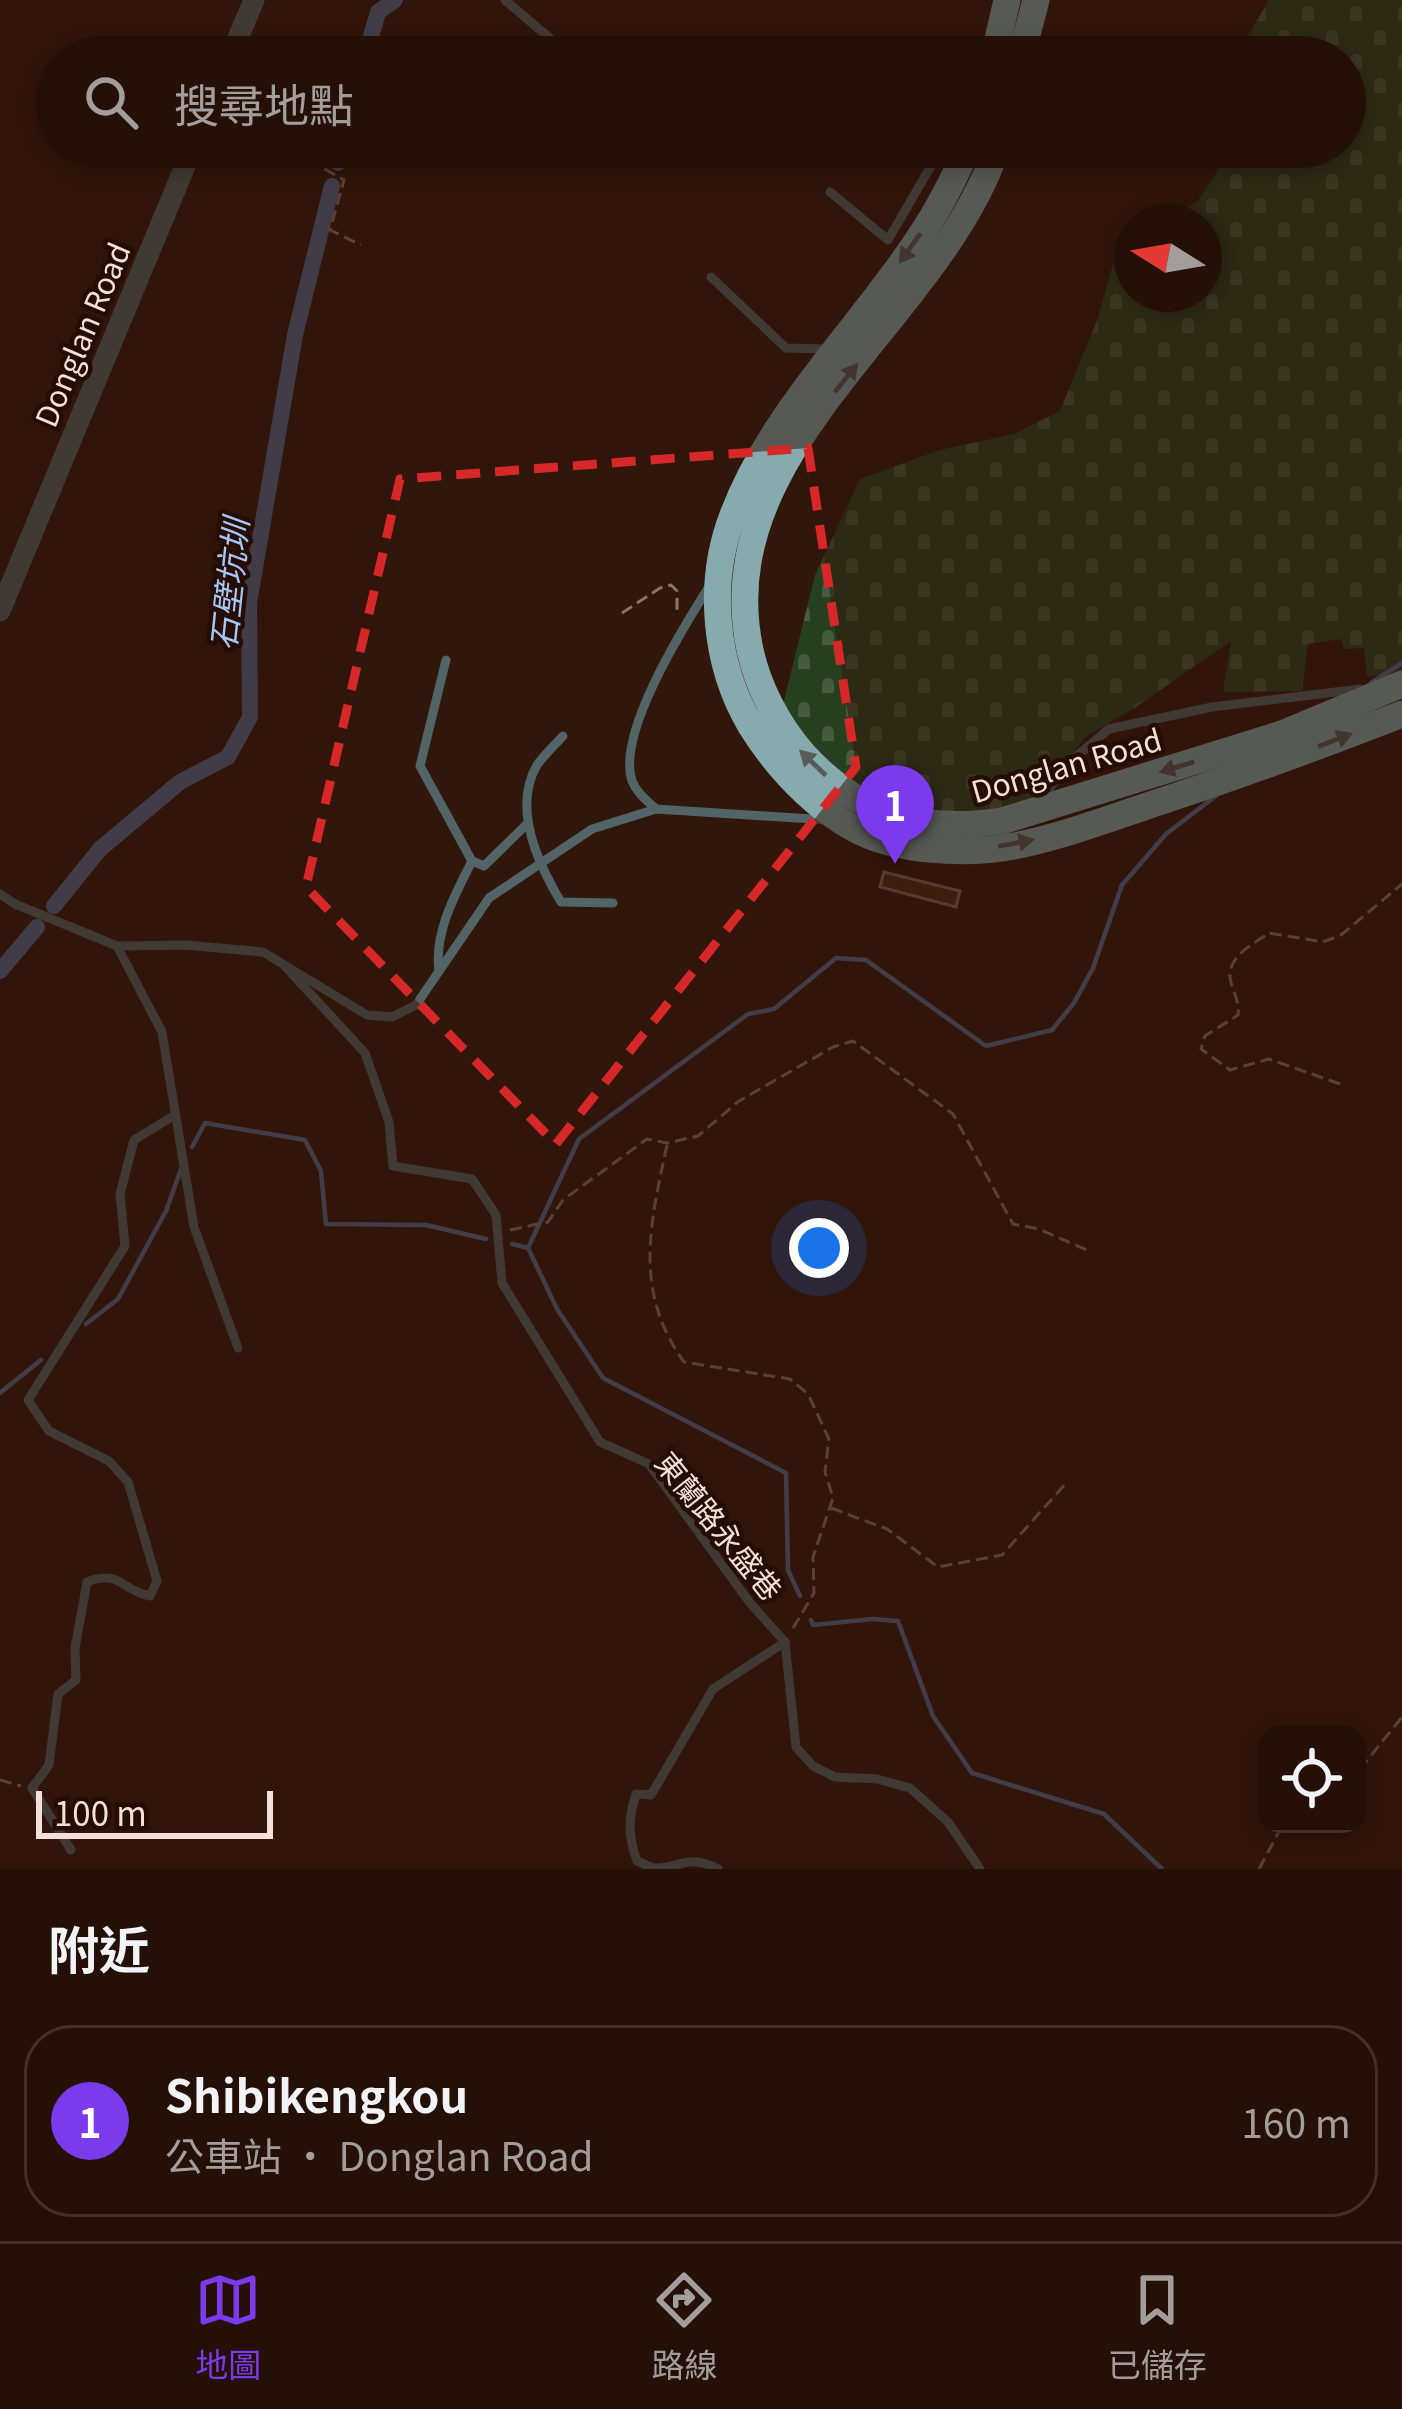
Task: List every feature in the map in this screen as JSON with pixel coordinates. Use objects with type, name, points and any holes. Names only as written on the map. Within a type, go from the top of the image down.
[{"type":"main road","points":[[999,36],[1007,0]]},
{"type":"main road","points":[[1027,36],[1036,0]]},
{"type":"main road","name":"Donglan Road","points":[[956,168],[925,227],[753,470],[731,517],[718,572],[721,636],[741,709],[767,752],[841,821],[878,838],[962,850],[1012,847],[1224,780],[1402,715]]},
{"type":"main road","name":"Donglan Road","points":[[987,168],[961,225],[810,424],[775,480],[747,561],[746,628],[752,660],[791,740],[822,774],[896,818],[947,826],[1002,821],[1288,732],[1401,684]]},
{"type":"street","points":[[239,36],[254,0]]},
{"type":"street","name":"Donglan Road","points":[[0,611],[184,168]]},
{"type":"lane","points":[[505,0],[547,36]]},
{"type":"lane","points":[[830,192],[888,239],[930,168]]},
{"type":"lane","points":[[711,277],[786,348],[838,349]]},
{"type":"lane","name":"Donglan Road","points":[[656,809],[638,793],[630,776],[632,750],[664,668],[718,572]]},
{"type":"lane","points":[[446,660],[420,766],[472,861],[484,866],[528,823]]},
{"type":"lane","points":[[1030,812],[1073,759],[1109,729],[1212,707],[1401,684]]},
{"type":"lane","points":[[563,736],[536,767],[525,815],[539,866],[561,902],[613,903]]},
{"type":"lane","points":[[0,894],[117,946],[186,945],[263,952],[367,1015],[392,1017],[416,1005],[488,898],[592,829],[656,809],[841,821],[871,807]]},
{"type":"lane","points":[[439,971],[437,958],[447,911],[472,861]]},
{"type":"lane","points":[[117,946],[162,1032],[194,1227],[238,1348]]},
{"type":"lane","name":"東蘭路永盛巷","points":[[283,964],[365,1053],[389,1122],[393,1166],[472,1179],[496,1215],[502,1282],[600,1442],[649,1464],[750,1603],[785,1642],[796,1747],[813,1766],[835,1777],[877,1779],[910,1788],[948,1822],[980,1869]]},
{"type":"lane","points":[[70,1850],[32,1788],[49,1766],[58,1694],[76,1680],[77,1629],[87,1582],[103,1576],[120,1579],[137,1594],[150,1596],[158,1581],[128,1481],[109,1461],[49,1431],[28,1400],[125,1246],[120,1194],[134,1140],[175,1115]]},
{"type":"lane","points":[[718,1869],[680,1861],[656,1868],[637,1861],[628,1838],[632,1806],[636,1794],[651,1795],[662,1781],[713,1689],[785,1642]]},
{"type":"path","points":[[323,168],[344,179],[330,230],[361,245]]},
{"type":"path","points":[[622,613],[671,585],[677,592],[677,614]]},
{"type":"path","points":[[1340,1084],[1269,1059],[1230,1070],[1201,1049],[1205,1036],[1238,1015],[1240,1001],[1230,977],[1236,957],[1269,933],[1323,942],[1341,935],[1402,884]]},
{"type":"path","points":[[498,1228],[515,1231],[548,1222],[562,1200],[646,1139],[667,1143],[698,1136],[739,1101],[833,1047],[853,1041],[952,1114],[1013,1224],[1040,1229],[1089,1251]]},
{"type":"path","points":[[667,1143],[648,1233],[650,1280],[670,1342],[684,1362],[790,1379],[808,1394],[829,1439],[825,1472],[833,1498],[813,1557],[814,1593],[785,1642]]},
{"type":"path","points":[[830,1507],[887,1529],[938,1567],[1002,1555],[1066,1482]]},
{"type":"path","points":[[1366,1761],[1402,1717]]},
{"type":"path","points":[[0,1780],[32,1788]]},
{"type":"path","points":[[1259,1869],[1278,1833]]},
{"type":"highlighted area","points":[[808,448],[856,767],[556,1144],[306,887],[400,479]]},
{"type":"green space","points":[[1269,0],[1402,0],[1402,672],[1367,677],[1364,648],[1344,649],[1341,639],[1308,644],[1302,691],[1223,692],[1231,641],[1087,736],[1029,803],[942,820],[849,785],[781,713],[815,575],[860,479],[940,450],[1014,434],[1060,411],[1098,318],[1114,260],[1114,312],[1222,312],[1222,204],[1193,204],[1219,168],[1366,168],[1366,36],[1248,36]]},
{"type":"building","points":[[884,872],[960,891],[956,907],[880,887]]},
{"type":"waterway","name":"石壁坑圳","points":[[371,36],[378,12],[395,0]]},
{"type":"waterway","name":"石壁坑圳","points":[[54,906],[100,849],[180,782],[228,757],[250,717],[249,603],[295,335],[332,186]]},
{"type":"waterway","points":[[1371,683],[1402,663]]},
{"type":"waterway","points":[[528,1248],[579,1139],[748,1014],[774,1009],[836,958],[866,960],[986,1046],[1052,1030],[1093,968],[1122,885],[1166,834],[1217,795]]},
{"type":"waterway","name":"石壁坑圳","points":[[0,971],[37,927]]},
{"type":"waterway","points":[[192,1147],[205,1123],[305,1140],[321,1171],[326,1224],[426,1225],[486,1239]]},
{"type":"waterway","points":[[86,1324],[118,1299],[166,1211],[181,1169]]},
{"type":"waterway","points":[[512,1244],[528,1248],[557,1309],[603,1378],[786,1473],[788,1570],[800,1596]]},
{"type":"waterway","points":[[0,1393],[41,1360]]},
{"type":"waterway","points":[[811,1620],[813,1625],[898,1621],[933,1716],[972,1773],[1104,1814],[1162,1869]]},
{"type":"place","name":"Shibikengkou","points":[[895,864]]}]
